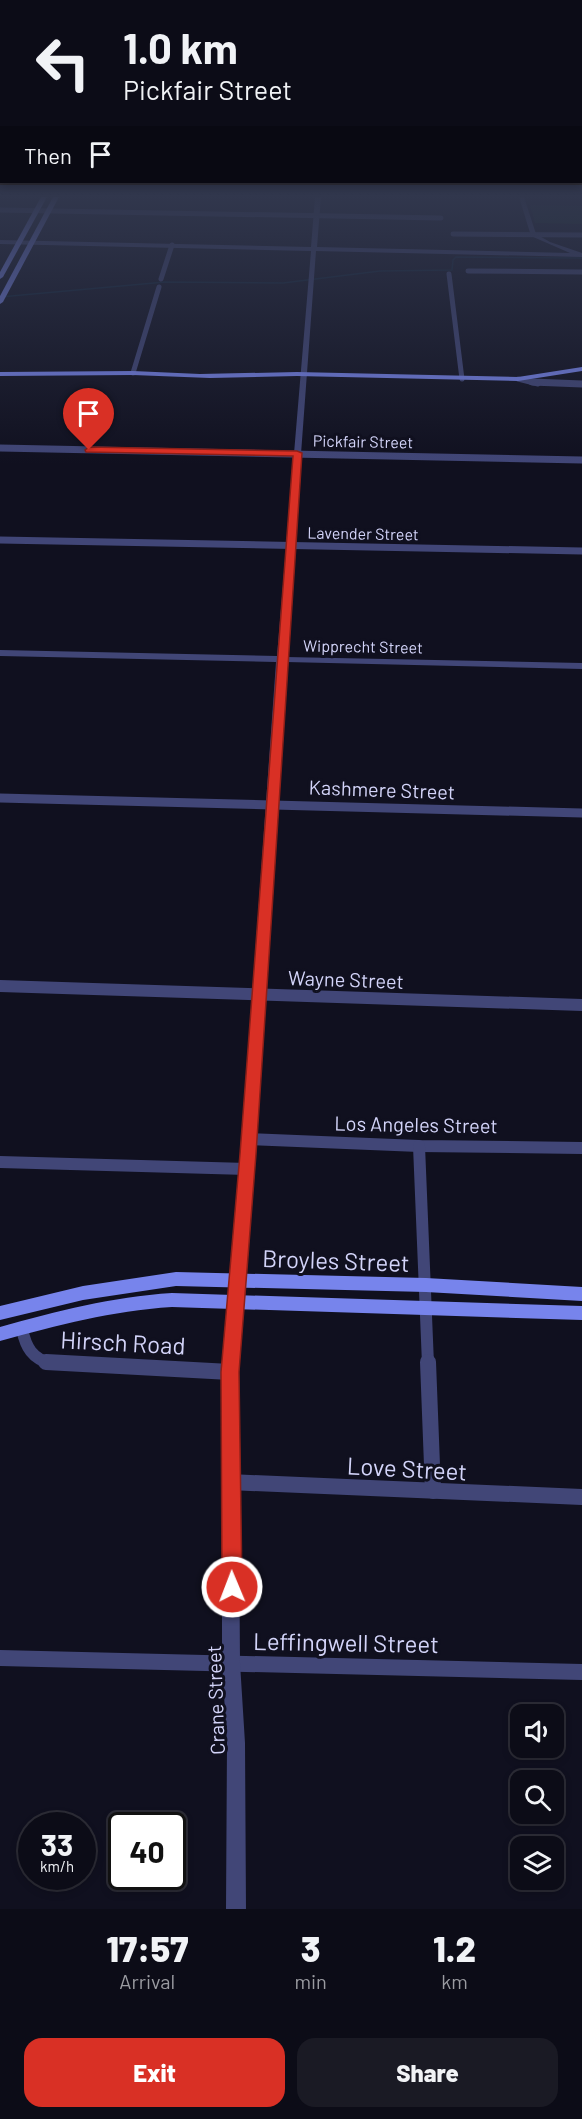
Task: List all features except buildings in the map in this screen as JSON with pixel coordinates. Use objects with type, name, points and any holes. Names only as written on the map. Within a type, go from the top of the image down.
[{"type":"main road","points":[[505,379],[542,375],[582,364]]},
{"type":"main road","points":[[0,368],[55,372]]},
{"type":"main road","points":[[0,374],[55,372],[297,378],[303,375],[330,376],[338,379],[518,379],[582,369]]},
{"type":"main road","name":"Broyles Street","points":[[0,1313],[83,1293],[176,1279],[426,1285],[582,1294]]},
{"type":"main road","name":"Broyles Street","points":[[22,1329],[85,1311],[140,1302],[237,1301],[582,1313]]},
{"type":"main road","points":[[0,1334],[22,1329]]},
{"type":"street","name":"Crane Street","points":[[236,1909],[236,1743],[231,1663],[233,1628],[230,1372],[247,1169],[289,545],[311,286]]},
{"type":"street","points":[[450,286],[462,379]]},
{"type":"street","points":[[132,373],[159,287]]},
{"type":"street","points":[[542,375],[551,381],[570,384]]},
{"type":"street","points":[[542,375],[551,384]]},
{"type":"street","points":[[518,379],[551,384],[582,384]]},
{"type":"street","name":"Pickfair Street","points":[[0,448],[582,460]]},
{"type":"street","name":"Lavender Street","points":[[0,540],[582,551]]},
{"type":"street","name":"Wipprecht Street","points":[[0,653],[582,666]]},
{"type":"street","name":"Kashmere Street","points":[[0,798],[582,813]]},
{"type":"street","name":"Wayne Street","points":[[0,986],[582,1005]]},
{"type":"street","name":"Los Angeles Street","points":[[249,1139],[419,1146],[582,1148]]},
{"type":"street","points":[[419,1146],[433,1491]]},
{"type":"street","points":[[0,1162],[247,1169]]},
{"type":"street","name":"Hirsch Road","points":[[22,1329],[25,1347],[36,1360],[51,1364],[230,1372]]},
{"type":"street","name":"Love Street","points":[[230,1482],[582,1497]]},
{"type":"street","name":"Leffingwell Street","points":[[0,1658],[582,1672]]},
{"type":"waterway","points":[[0,297],[120,286]]},
{"type":"route","points":[[89,450],[297,453],[248,1154],[230,1372],[232,1587]]}]
